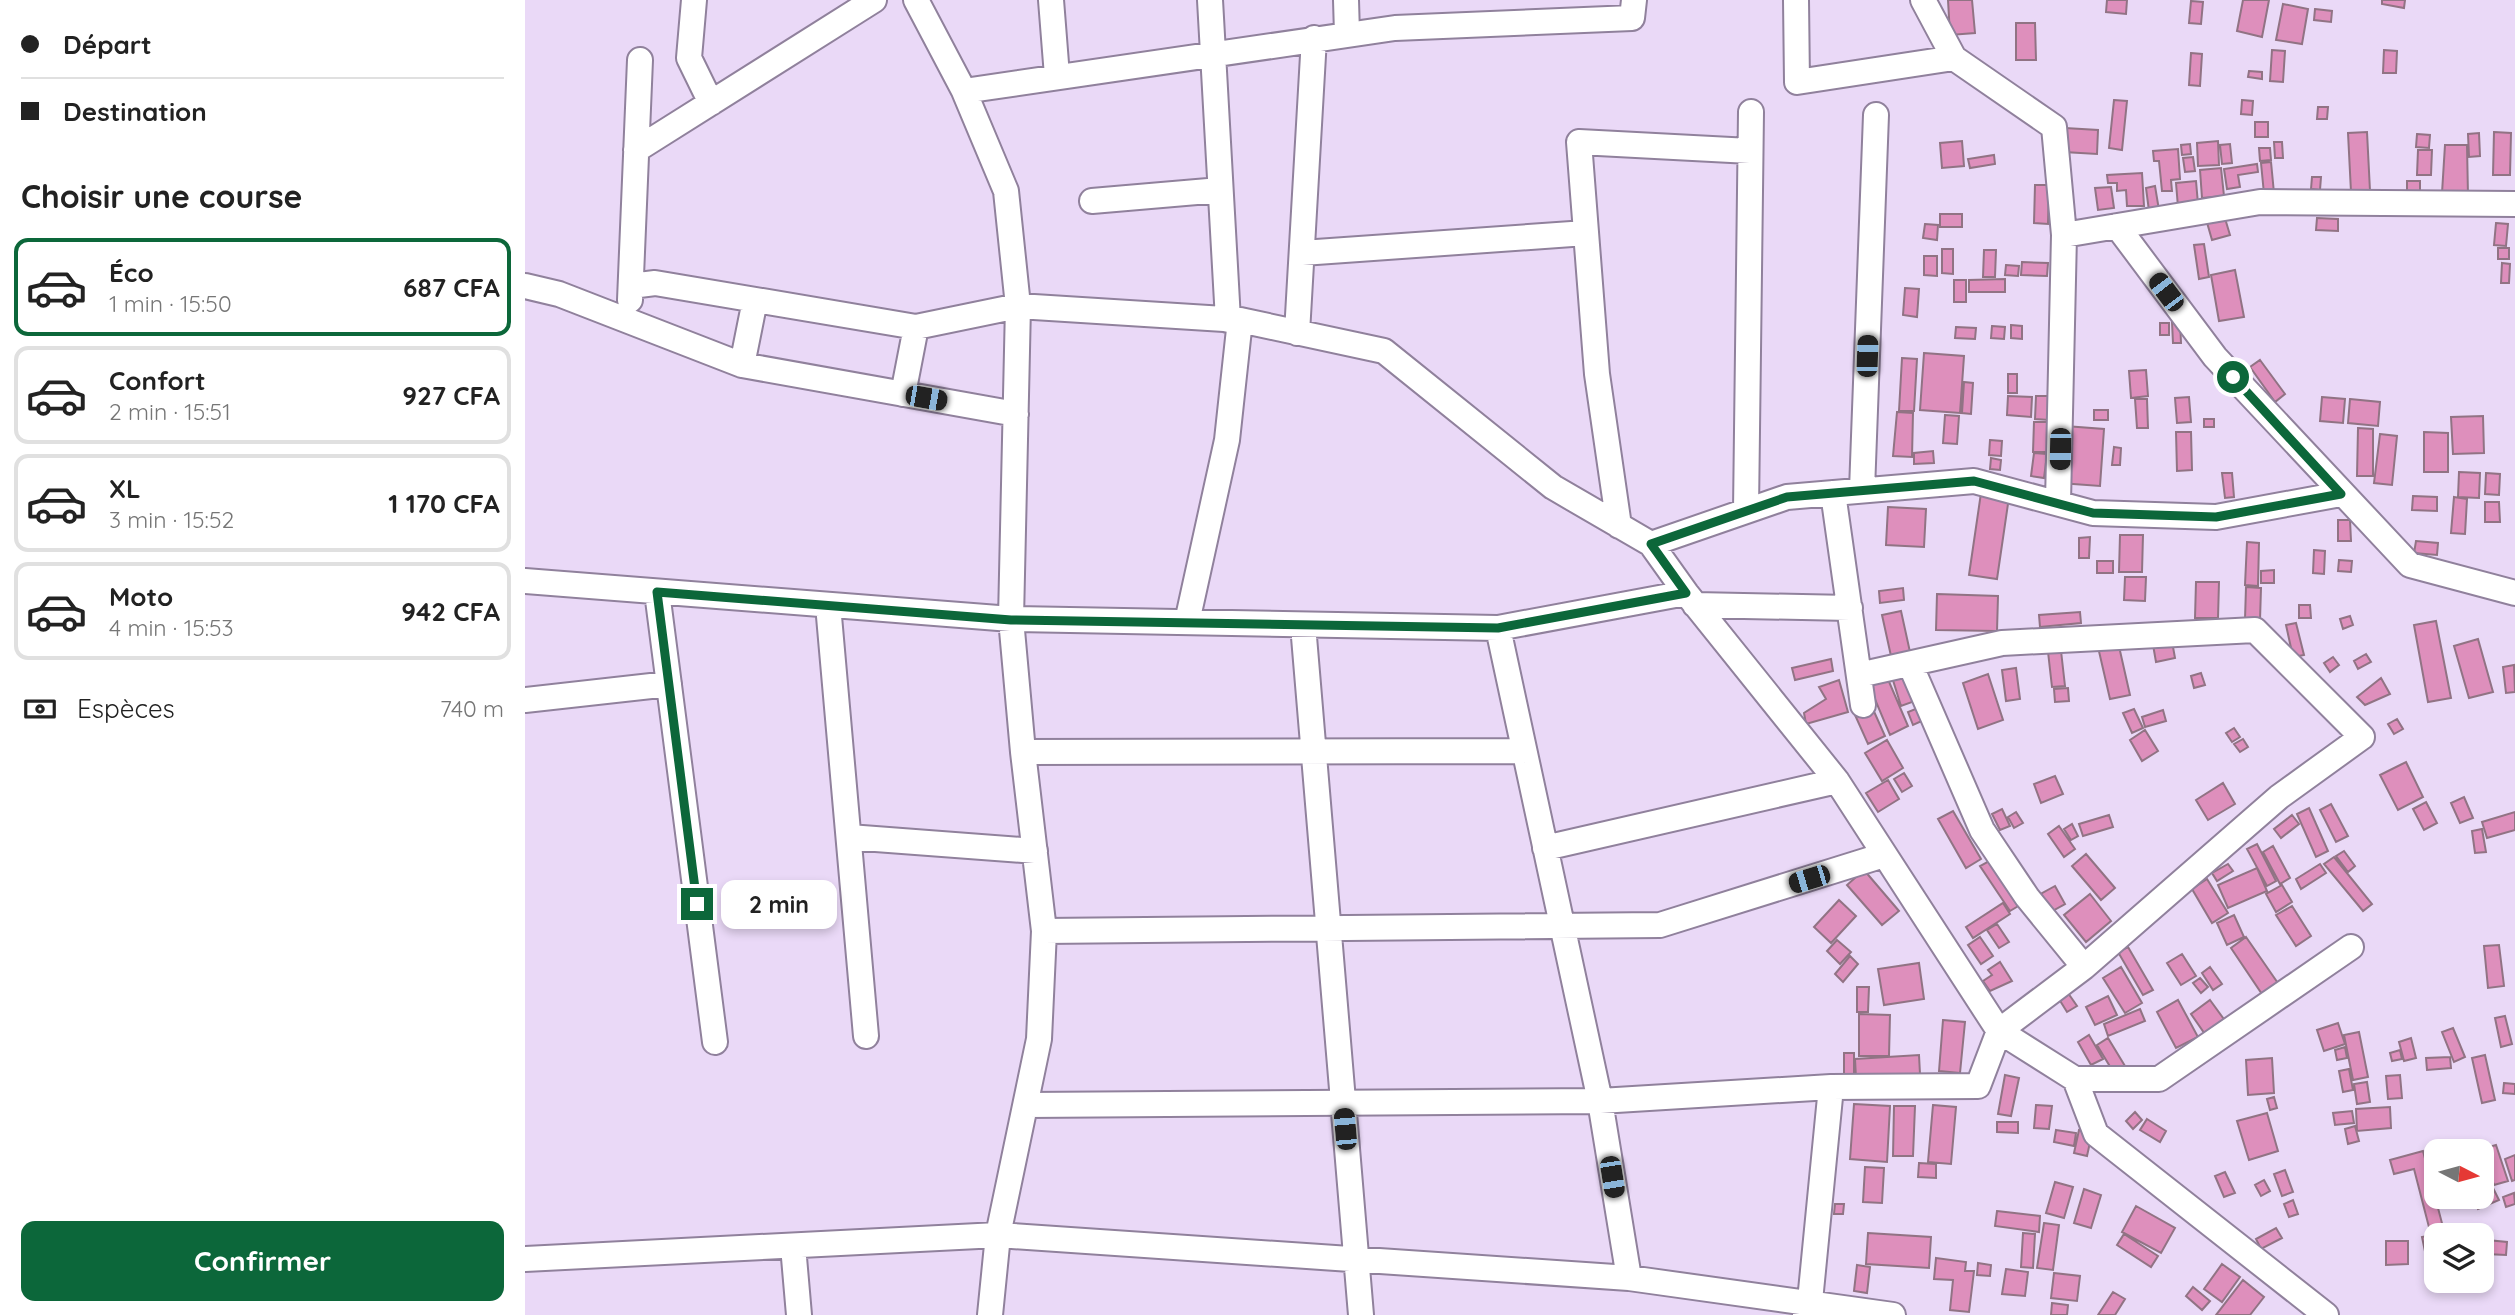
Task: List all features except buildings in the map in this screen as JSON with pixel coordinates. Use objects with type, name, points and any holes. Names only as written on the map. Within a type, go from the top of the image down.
[{"type":"street","points":[[694,0],[689,58],[711,103]]},
{"type":"street","points":[[636,150],[874,0]]},
{"type":"street","points":[[916,0],[964,91],[1006,191],[1018,306],[1011,620],[1044,931],[1039,1039],[998,1236],[990,1315]]},
{"type":"street","points":[[1051,0],[1057,76]]},
{"type":"street","points":[[1187,622],[1227,440],[1234,320],[1220,190],[1210,0]]},
{"type":"street","points":[[1346,0],[1347,34]]},
{"type":"street","points":[[964,91],[1395,28],[1632,18],[1634,0]]},
{"type":"street","points":[[1796,0],[1797,82],[1954,58]]},
{"type":"street","points":[[1923,0],[1954,58],[2055,127],[2064,235],[2059,502]]},
{"type":"street","points":[[1297,333],[1314,38]]},
{"type":"street","points":[[629,322],[640,60]]},
{"type":"street","points":[[1746,511],[1751,112]]},
{"type":"street","points":[[1862,490],[1875,115]]},
{"type":"street","points":[[1619,526],[1597,374],[1579,142],[1750,151]]},
{"type":"street","points":[[1092,201],[1220,190]]},
{"type":"street","points":[[2064,235],[2260,202],[2515,204]]},
{"type":"street","points":[[2117,226],[2215,357],[2410,565],[2515,593]]},
{"type":"street","points":[[1302,253],[1586,233]]},
{"type":"street","points":[[631,286],[655,283],[916,327],[1018,306],[1234,320],[1384,351],[1553,487],[1651,544],[1691,599],[1837,781],[1999,1031],[2075,1079],[2159,1079],[2351,947]]},
{"type":"street","points":[[525,286],[559,294],[742,365],[1016,414]]},
{"type":"street","points":[[742,365],[755,300]]},
{"type":"street","points":[[903,394],[916,327]]},
{"type":"street","points":[[1651,544],[1787,497],[1974,481],[2093,513],[2216,517],[2341,494]]},
{"type":"street","points":[[1833,493],[1863,705]]},
{"type":"street","points":[[525,582],[1011,620],[1498,628],[1691,599],[1850,608]]},
{"type":"street","points":[[657,592],[715,1042]]},
{"type":"street","points":[[828,605],[866,1036]]},
{"type":"street","points":[[1303,625],[1361,1315]]},
{"type":"street","points":[[1498,628],[1599,1101],[1629,1278]]},
{"type":"street","points":[[1027,1105],[1599,1101],[1831,1087],[1978,1086],[1999,1031],[2084,967],[2279,797],[2362,737],[2255,629],[2001,643],[1860,676]]},
{"type":"street","points":[[1910,664],[1982,830],[2027,897],[2084,967]]},
{"type":"street","points":[[525,700],[670,684]]},
{"type":"street","points":[[1023,752],[1524,751]]},
{"type":"street","points":[[1545,848],[1837,781]]},
{"type":"street","points":[[849,837],[1035,851]]},
{"type":"street","points":[[1044,931],[1660,926],[1884,855]]},
{"type":"street","points":[[2075,1079],[2096,1134],[2326,1315]]},
{"type":"street","points":[[1808,1308],[1831,1087]]},
{"type":"street","points":[[525,1259],[998,1236],[1629,1278],[1808,1308],[1893,1315]]},
{"type":"street","points":[[793,1246],[799,1315]]},
{"type":"route","points":[[697,904],[657,592],[1011,620],[1498,628],[1686,593],[1651,544],[1787,497],[1974,481],[2093,513],[2216,517],[2341,494],[2233,377]]}]
